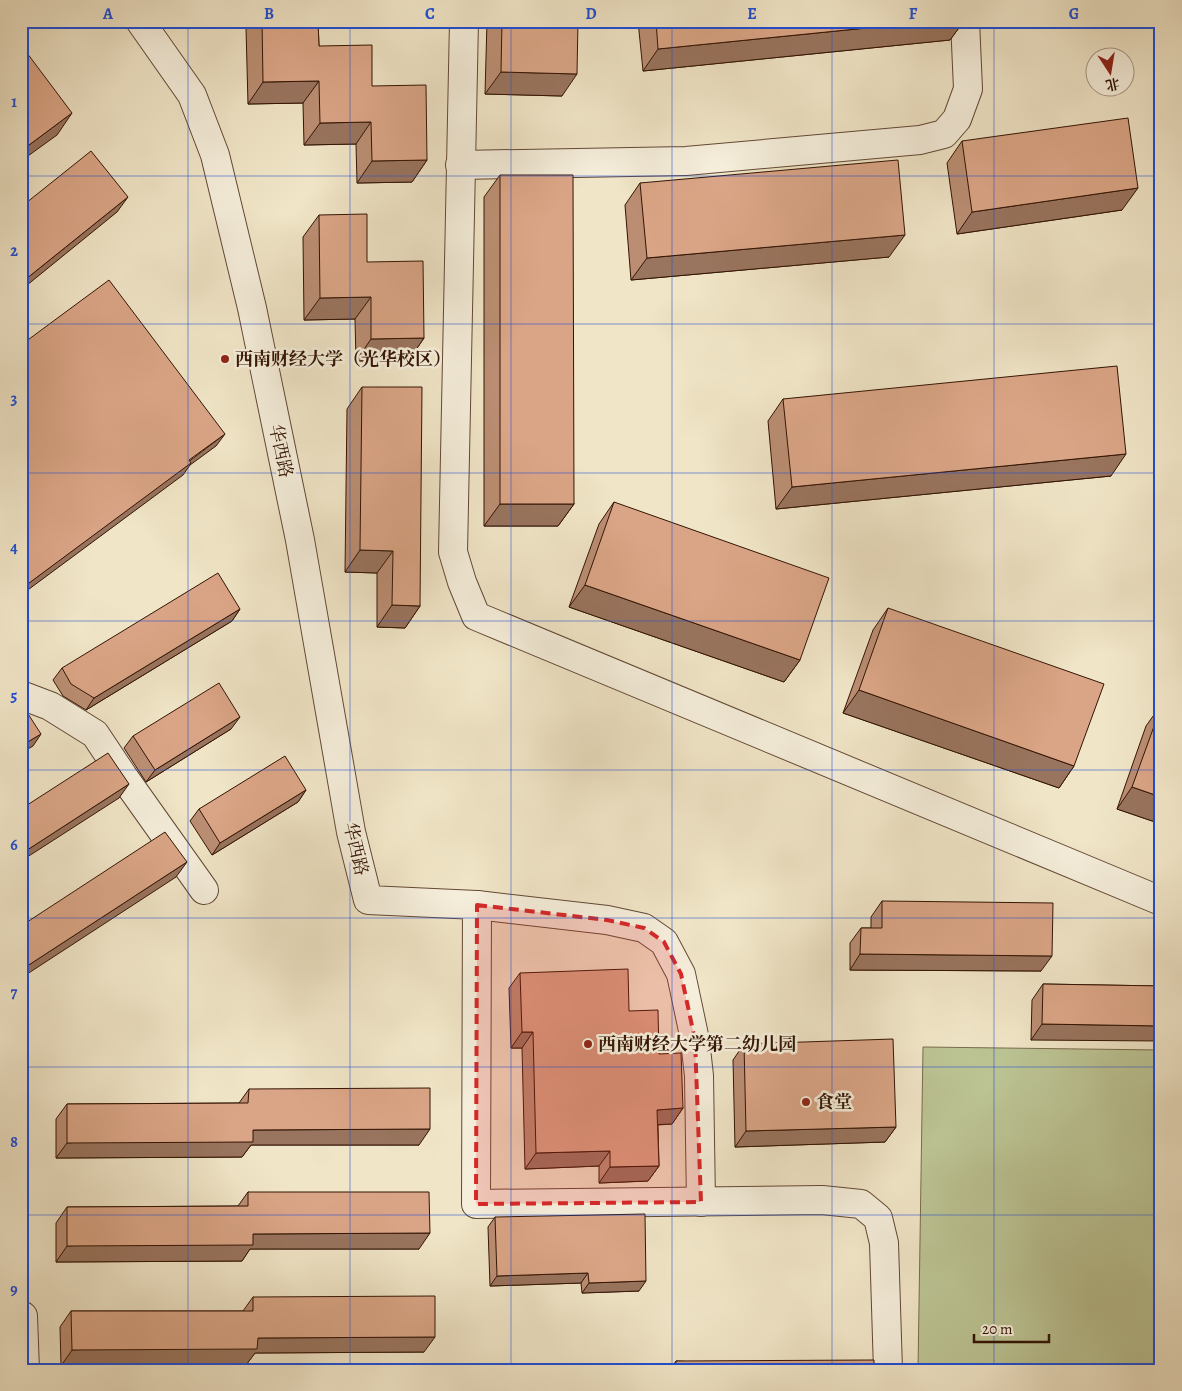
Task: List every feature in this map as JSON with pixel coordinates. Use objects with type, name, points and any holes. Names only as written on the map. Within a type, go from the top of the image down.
[{"type":"street","name":"华西路","points":[[140,21],[192,94],[215,155],[252,308],[290,492],[351,832],[368,900],[477,906]]},
{"type":"street","points":[[464,21],[453,552],[462,582],[476,616],[1161,901]]},
{"type":"street","points":[[460,165],[686,161],[920,140],[944,134],[958,119],[968,89],[965,21]]},
{"type":"street","points":[[21,695],[50,706],[95,734],[204,890]]},
{"type":"street","points":[[701,1202],[699,1076],[695,1040],[680,974],[664,942],[644,928],[608,920],[477,906],[476,1204],[701,1202],[822,1200],[861,1204],[878,1218],[884,1243],[888,1370]]},
{"type":"street","points":[[22,1316],[25,1370]]},
{"type":"highlighted area","points":[[477,905],[607,920],[644,928],[664,942],[681,974],[695,1040],[701,1202],[476,1204]]},
{"type":"green space","points":[[923,1047],[1161,1050],[1161,1370],[918,1370]]},
{"type":"building","points":[[262,21],[318,21],[319,46],[372,45],[372,86],[426,85],[427,160],[372,161],[371,122],[320,123],[319,81],[263,82]]},
{"type":"building","points":[[502,21],[578,21],[577,74],[501,72]]},
{"type":"building","points":[[656,21],[936,21],[658,49]]},
{"type":"building","points":[[21,45],[72,113],[21,151]]},
{"type":"building","points":[[1128,118],[1138,188],[972,212],[962,141]]},
{"type":"building","points":[[91,151],[128,197],[21,283],[21,207]]},
{"type":"building","points":[[898,160],[905,235],[647,258],[640,183]]},
{"type":"building","points":[[500,175],[573,175],[574,504],[500,504]]},
{"type":"building","points":[[367,214],[367,262],[423,261],[424,338],[371,339],[371,297],[320,298],[319,215]]},
{"type":"building","points":[[109,280],[225,434],[189,460],[191,463],[21,589],[21,345]]},
{"type":"building","points":[[1117,366],[1126,454],[792,487],[783,399]]},
{"type":"building","points":[[362,387],[422,387],[420,606],[392,605],[393,551],[360,550]]},
{"type":"building","points":[[614,502],[829,578],[800,660],[585,585]]},
{"type":"building","points":[[218,573],[240,609],[94,698],[71,684],[62,668]]},
{"type":"building","points":[[888,608],[1104,684],[1074,766],[859,690]]},
{"type":"building","points":[[219,683],[240,717],[155,770],[133,736]]},
{"type":"building","points":[[21,703],[41,734],[21,746]]},
{"type":"building","points":[[1161,707],[1161,797],[1132,787]]},
{"type":"building","points":[[108,753],[129,784],[21,854],[21,809]]},
{"type":"building","points":[[285,756],[306,790],[220,843],[199,809]]},
{"type":"building","points":[[165,832],[187,862],[21,970],[21,926]]},
{"type":"building","points":[[882,901],[1053,903],[1052,956],[860,954],[861,928],[882,928]]},
{"type":"building","points":[[628,969],[629,1011],[658,1010],[659,1054],[681,1053],[683,1108],[657,1110],[659,1166],[610,1167],[610,1151],[536,1153],[533,1032],[522,1032],[520,973]]},
{"type":"building","points":[[1043,984],[1161,986],[1161,1026],[1042,1024]]},
{"type":"building","points":[[893,1039],[896,1127],[746,1131],[744,1044]]},
{"type":"building","points":[[430,1088],[430,1129],[253,1130],[253,1142],[67,1143],[67,1104],[248,1103],[249,1089]]},
{"type":"building","points":[[248,1192],[429,1192],[430,1233],[253,1234],[253,1245],[67,1246],[67,1207],[248,1206]]},
{"type":"building","points":[[645,1214],[646,1281],[589,1283],[588,1273],[497,1276],[495,1217]]},
{"type":"building","points":[[435,1296],[435,1337],[258,1338],[257,1349],[72,1350],[71,1311],[253,1311],[253,1297]]},
{"type":"building","points":[[874,1360],[874,1370],[676,1370],[676,1361]]},
{"type":"place","name":"西南财经大学（光华校区）","points":[[225,359]]},
{"type":"place","name":"西南财经大学第二幼儿园","points":[[588,1044]]},
{"type":"place","name":"食堂","points":[[806,1102]]}]
